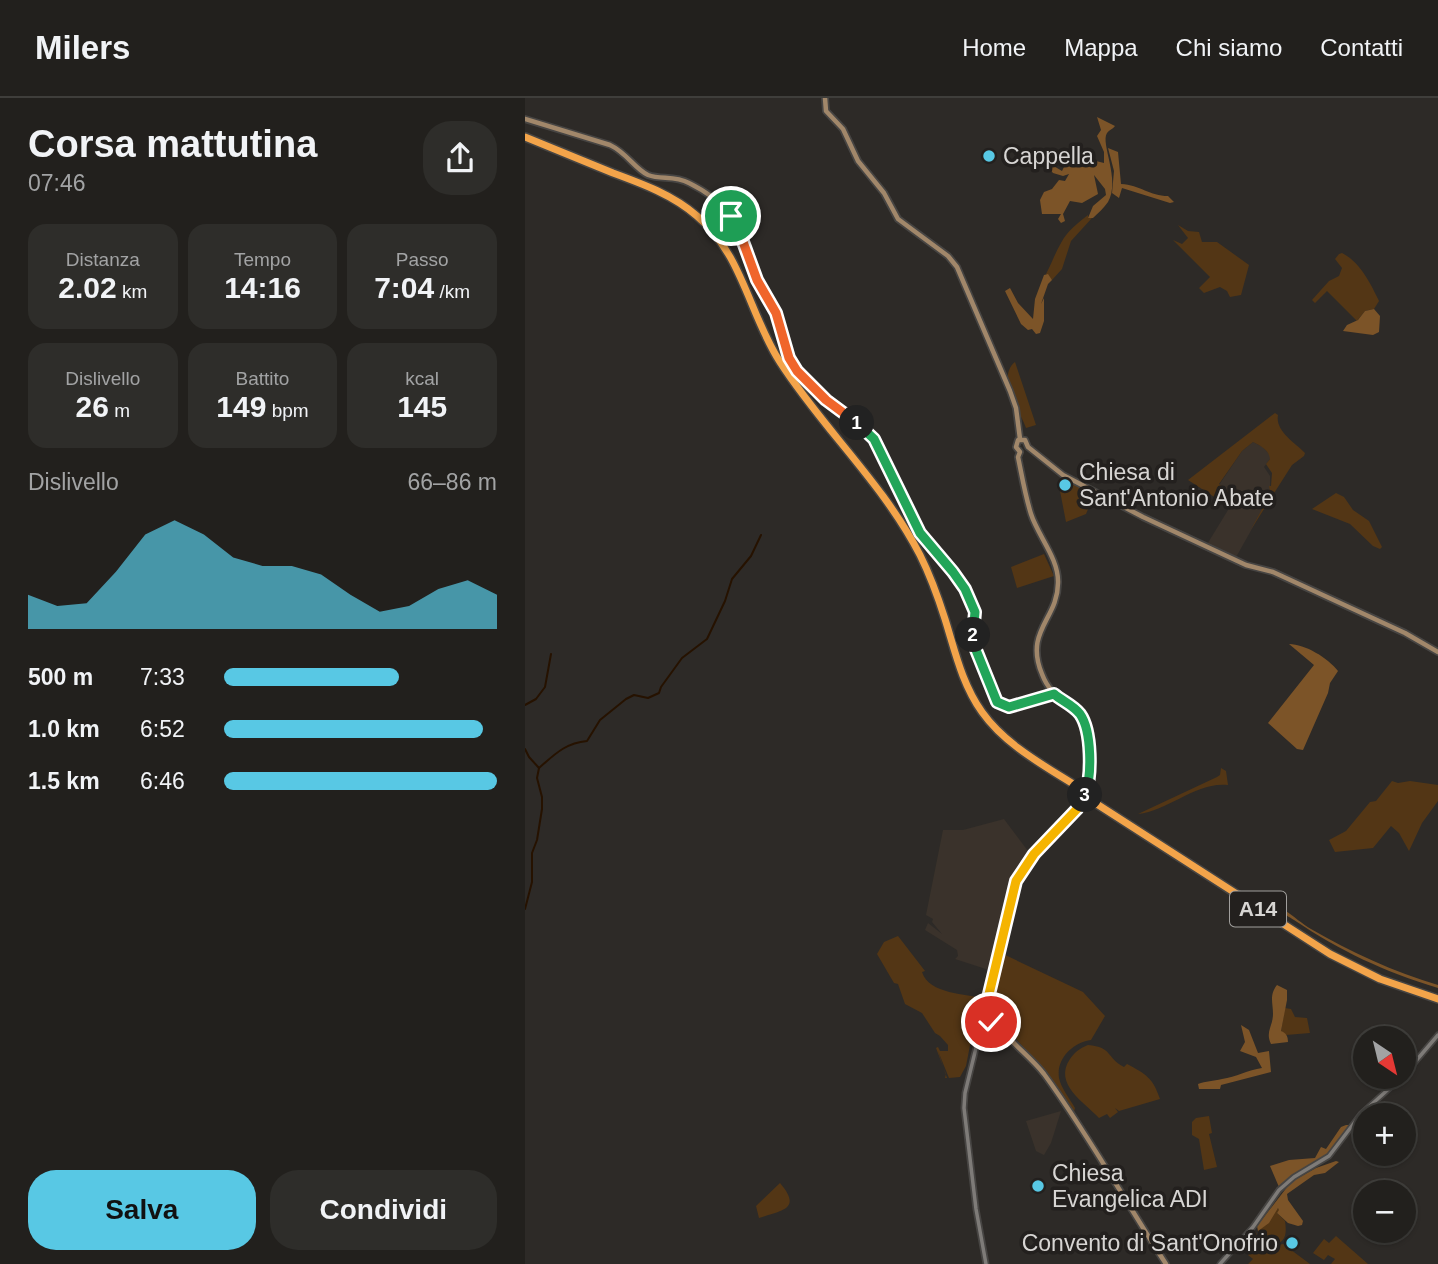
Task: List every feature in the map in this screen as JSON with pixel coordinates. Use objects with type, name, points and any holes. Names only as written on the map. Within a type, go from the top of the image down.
[{"type":"highway","name":"A14","points":[[525,139],[657,196],[704,228],[719,246],[732,267],[760,335],[774,361],[878,495],[909,544],[965,682],[982,712],[1000,733],[1030,759],[1330,954],[1380,978],[1438,997]]},
{"type":"highway","name":"A14","points":[[525,139],[659,192],[681,204],[707,225],[723,244],[735,264],[780,362],[891,506],[917,550],[937,596],[954,658]]},
{"type":"main road","points":[[825,98],[826,110],[843,129],[858,161],[887,197],[898,219],[948,256],[957,267],[1001,368],[1016,408],[1020,439],[1016,445],[1020,452],[1018,457],[1031,516],[1058,577],[1057,593],[1036,646],[1041,671],[1054,694],[1077,711],[1086,723],[1089,738],[1087,789],[1077,809],[1034,854],[1016,881],[984,1015]]},
{"type":"main road","points":[[525,119],[610,145],[622,151],[650,176],[678,178],[698,188],[723,207],[737,226],[757,280],[771,301],[789,358],[797,371],[814,390],[868,431],[920,533],[965,589],[975,612],[974,645],[994,699],[1009,707],[1054,694]]},
{"type":"main road","points":[[1020,439],[1027,441],[1028,447],[1063,475],[1143,517],[1246,565],[1273,572],[1405,633],[1438,652]]},
{"type":"main road","points":[[1020,452],[1024,452],[1028,447]]},
{"type":"main road","points":[[988,1002],[1002,1029],[1043,1072],[1166,1264]]},
{"type":"main road","points":[[984,1015],[995,1019]]},
{"type":"main road","points":[[984,1015],[1002,1029]]},
{"type":"main road","points":[[979,1039],[986,1030],[1002,1029]]},
{"type":"street","points":[[984,1015],[965,1093],[965,1124],[986,1264]]},
{"type":"street","points":[[1416,1061],[1438,1035]]},
{"type":"street","points":[[1220,1264],[1253,1227],[1283,1185],[1329,1156],[1361,1114],[1389,1089]]},
{"type":"shaded area","points":[[1097,117],[1115,126],[1107,133],[1106,138],[1112,173],[1108,202],[1093,218],[1088,218],[1093,206],[1106,195],[1105,189],[1094,175],[1098,194],[1082,203],[1070,201],[1063,214],[1065,221],[1061,223],[1058,219],[1061,214],[1042,214],[1040,200],[1044,192],[1052,189],[1059,180],[1065,181],[1069,174],[1063,176],[1053,173],[1048,167],[1052,165],[1062,171],[1066,163],[1071,161],[1085,166],[1096,161],[1104,163],[1104,152],[1097,136],[1101,130]]},
{"type":"shaded area","points":[[1108,148],[1118,152],[1121,184],[1168,196],[1174,202],[1122,188],[1119,198],[1112,193],[1114,171]]},
{"type":"shaded area","points":[[1088,215],[1088,218],[1092,218],[1071,241],[1062,269],[1052,280],[1046,274],[1063,239]]},
{"type":"shaded area","points":[[1178,225],[1188,231],[1199,232],[1202,242],[1217,242],[1249,265],[1241,295],[1230,297],[1227,291],[1220,287],[1204,293],[1199,288],[1210,277],[1173,240],[1182,244],[1188,238]]},
{"type":"shaded area","points":[[1342,253],[1360,268],[1379,301],[1374,309],[1365,311],[1357,321],[1327,291],[1315,303],[1312,300],[1329,281],[1339,276],[1342,268],[1335,259]]},
{"type":"shaded area","points":[[1048,274],[1052,280],[1041,304],[1044,298],[1044,321],[1040,333],[1036,334],[1021,324],[1005,291],[1010,288],[1018,303],[1033,319],[1035,299],[1044,275]]},
{"type":"shaded area","points":[[1374,309],[1380,316],[1379,332],[1373,335],[1343,331],[1365,311]]},
{"type":"shaded area","points":[[1015,362],[1036,425],[1026,428],[1009,385],[1010,368]]},
{"type":"shaded area","points":[[1275,413],[1282,431],[1305,453],[1292,465],[1250,531],[1266,502],[1271,486],[1272,473],[1266,464],[1270,459],[1264,449],[1253,442],[1242,451],[1219,484],[1234,496],[1228,503],[1222,502],[1188,480]]},
{"type":"shaded area","points":[[1253,442],[1263,447],[1270,455],[1264,467],[1270,476],[1270,491],[1265,499],[1267,502],[1235,559],[1206,546],[1236,497],[1219,485],[1242,451]]},
{"type":"shaded area","points":[[1072,483],[1094,495],[1086,514],[1066,522],[1060,491],[1071,487]]},
{"type":"shaded area","points":[[1336,493],[1344,497],[1353,510],[1369,521],[1382,547],[1380,549],[1373,546],[1350,524],[1312,509]]},
{"type":"shaded area","points":[[1044,554],[1054,576],[1017,588],[1011,567]]},
{"type":"shaded area","points":[[1289,644],[1302,646],[1316,653],[1338,671],[1330,683],[1303,750],[1297,749],[1268,723],[1314,665]]},
{"type":"shaded area","points":[[1221,768],[1226,771],[1228,785],[1205,787],[1160,808],[1138,814],[1217,777]]},
{"type":"shaded area","points":[[1392,781],[1438,785],[1438,801],[1422,823],[1409,851],[1399,833],[1391,826],[1373,848],[1335,852],[1329,840],[1346,831]]},
{"type":"shaded area","points":[[1004,819],[1028,851],[1009,892],[992,971],[955,959],[958,956],[957,950],[925,930],[928,923],[942,934],[932,922],[933,919],[926,915],[943,830],[963,830]]},
{"type":"shaded area","points":[[1284,910],[1342,946],[1389,968],[1438,985],[1438,988],[1399,975],[1346,951],[1288,917]]},
{"type":"shaded area","points":[[898,936],[925,971],[922,972],[932,985],[949,992],[984,999],[974,1025],[966,1066],[960,1077],[949,1078],[936,1048],[948,1051],[948,1045],[935,1033],[922,1013],[905,1004],[898,984],[894,983],[877,954],[884,942]]},
{"type":"shaded area","points":[[1001,953],[1083,992],[1105,1016],[1091,1040],[1078,1044],[1067,1052],[1060,1064],[1060,1082],[1075,1108],[1074,1112],[1048,1074],[1007,1029],[1000,1026],[988,1004]]},
{"type":"shaded area","points":[[1277,985],[1287,990],[1281,1031],[1288,1042],[1271,1044],[1269,1032],[1273,1018],[1272,996]]},
{"type":"shaded area","points":[[1285,1008],[1291,1009],[1295,1017],[1307,1018],[1310,1033],[1286,1035],[1281,1031]]},
{"type":"shaded area","points":[[1241,1025],[1249,1030],[1258,1053],[1269,1051],[1271,1072],[1221,1085],[1220,1089],[1199,1089],[1198,1084],[1201,1083],[1262,1068],[1256,1057],[1240,1051],[1245,1042]]},
{"type":"shaded area","points":[[1088,1045],[1106,1050],[1118,1064],[1124,1067],[1127,1064],[1144,1074],[1155,1086],[1160,1099],[1119,1111],[1115,1108],[1118,1112],[1110,1118],[1107,1114],[1099,1118],[1073,1092],[1065,1077],[1070,1059],[1078,1050]]},
{"type":"shaded area","points":[[1061,1111],[1051,1143],[1044,1155],[1036,1151],[1026,1121]]},
{"type":"shaded area","points":[[1209,1116],[1212,1133],[1209,1134],[1217,1167],[1204,1170],[1199,1139],[1192,1135],[1192,1122],[1196,1118]]},
{"type":"shaded area","points":[[1349,1125],[1327,1156],[1279,1187],[1270,1166],[1289,1160],[1315,1158],[1321,1147],[1326,1149],[1341,1127]]},
{"type":"shaded area","points":[[1339,1162],[1325,1173],[1314,1175],[1287,1194],[1288,1200],[1303,1221],[1302,1225],[1288,1223],[1277,1213],[1278,1208],[1269,1223],[1258,1231],[1257,1226],[1291,1182],[1316,1168]]},
{"type":"shaded area","points":[[780,1183],[789,1198],[787,1207],[759,1218],[756,1206]]},
{"type":"shaded area","points":[[1278,1208],[1281,1210],[1277,1213],[1285,1221],[1285,1234],[1279,1243],[1270,1245],[1258,1231]]},
{"type":"shaded area","points":[[1255,1231],[1264,1248],[1283,1244],[1310,1264],[1248,1264],[1253,1259],[1248,1255],[1251,1251],[1248,1245],[1249,1237]]},
{"type":"shaded area","points":[[1336,1236],[1368,1264],[1331,1264],[1335,1259],[1328,1255],[1324,1260],[1313,1253],[1324,1239],[1329,1243]]},
{"type":"waterway","points":[[539,768],[566,747],[587,741],[600,720],[626,699],[634,695],[648,698],[659,693],[682,658],[707,639],[732,579],[751,556],[761,535]]},
{"type":"waterway","points":[[525,705],[536,699],[545,687],[551,654]]},
{"type":"waterway","points":[[525,749],[539,768],[537,778],[542,797],[537,840],[532,853],[532,882],[525,909]]},
{"type":"place","name":"Cappella","points":[[989,156]]},
{"type":"place","name":"Chiesa di Sant'Antonio Abate","points":[[1065,485]]},
{"type":"place","name":"Chiesa Evangelica ADI","points":[[1038,1186]]},
{"type":"place","name":"Convento di Sant'Onofrio","points":[[1292,1243]]},
{"type":"route","points":[[731,216],[752,270],[771,301],[789,358],[797,371],[814,390],[868,431],[920,533],[965,589],[975,612],[974,645],[994,699],[1009,707],[1054,694],[1077,711],[1086,723],[1089,738],[1087,789],[1069,820],[1034,854],[1020,872],[1011,892],[984,1015],[991,1022]]}]
